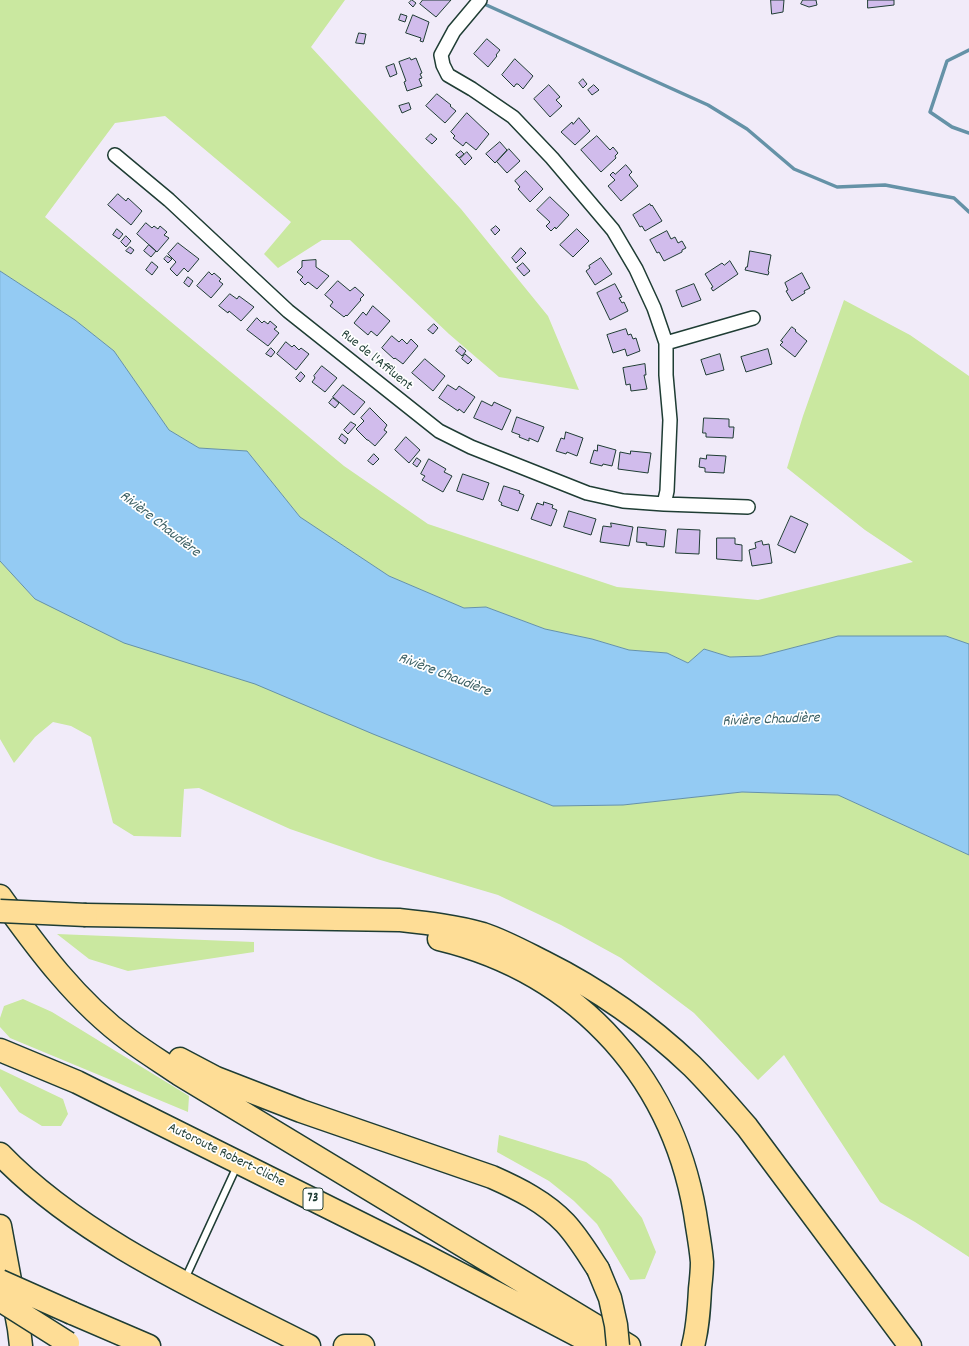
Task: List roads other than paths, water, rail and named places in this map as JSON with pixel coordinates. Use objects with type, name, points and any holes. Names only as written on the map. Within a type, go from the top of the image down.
[{"type":"highway","points":[[0,896],[28,935],[56,969],[90,1007],[128,1040],[179,1074],[629,1346]]},
{"type":"highway","points":[[0,911],[86,915],[399,920],[436,924],[483,934],[508,944],[571,975],[602,995],[658,1036],[692,1066],[747,1127],[910,1346]]},
{"type":"highway","points":[[135,916],[405,933],[435,938],[462,944],[498,958],[531,974],[564,996],[597,1023],[622,1050],[642,1076],[662,1111],[679,1148],[693,1199],[702,1262],[695,1336]]},
{"type":"highway","points":[[56,969],[102,1007],[143,1036],[186,1063],[216,1078],[301,1111],[492,1177],[520,1190],[545,1205],[565,1223],[598,1269],[610,1298],[616,1325],[618,1346]]},
{"type":"highway","name":"Autoroute Robert-Cliche","points":[[0,1050],[77,1082],[424,1255],[598,1346]]},
{"type":"highway","points":[[0,1154],[42,1192],[109,1240],[184,1282],[309,1346]]},
{"type":"highway","points":[[0,1226],[21,1340]]},
{"type":"highway","points":[[0,1281],[149,1346]]},
{"type":"highway","points":[[0,1300],[70,1344]]},
{"type":"highway","points":[[345,1346],[363,1346]]},
{"type":"street","points":[[480,0],[454,31],[442,54],[443,65],[448,75],[472,89],[513,117],[552,158],[613,230],[636,269],[654,308],[666,343],[666,375],[670,420],[667,491],[664,504]]},
{"type":"street","name":"Rue de l'Affluent","points":[[115,155],[169,200],[288,311],[439,431],[472,447],[587,494],[623,501],[748,507]]},
{"type":"street","points":[[666,343],[753,318]]},
{"type":"lane","points":[[184,1282],[239,1163]]},
{"type":"water","name":"Rivière Chaudière","points":[[0,271],[75,320],[114,351],[169,430],[199,448],[247,451],[300,517],[389,576],[464,608],[486,607],[545,629],[592,639],[629,650],[667,653],[688,663],[704,649],[730,657],[761,656],[838,636],[946,636],[969,644],[969,855],[838,795],[742,792],[623,805],[553,806],[373,734],[255,684],[124,643],[35,599],[0,561]]},
{"type":"waterway","points":[[482,3],[708,105],[747,129],[794,169],[837,187],[885,185],[954,198],[969,212]]},
{"type":"waterway","points":[[969,50],[947,61],[930,112],[952,127],[969,133]]}]
